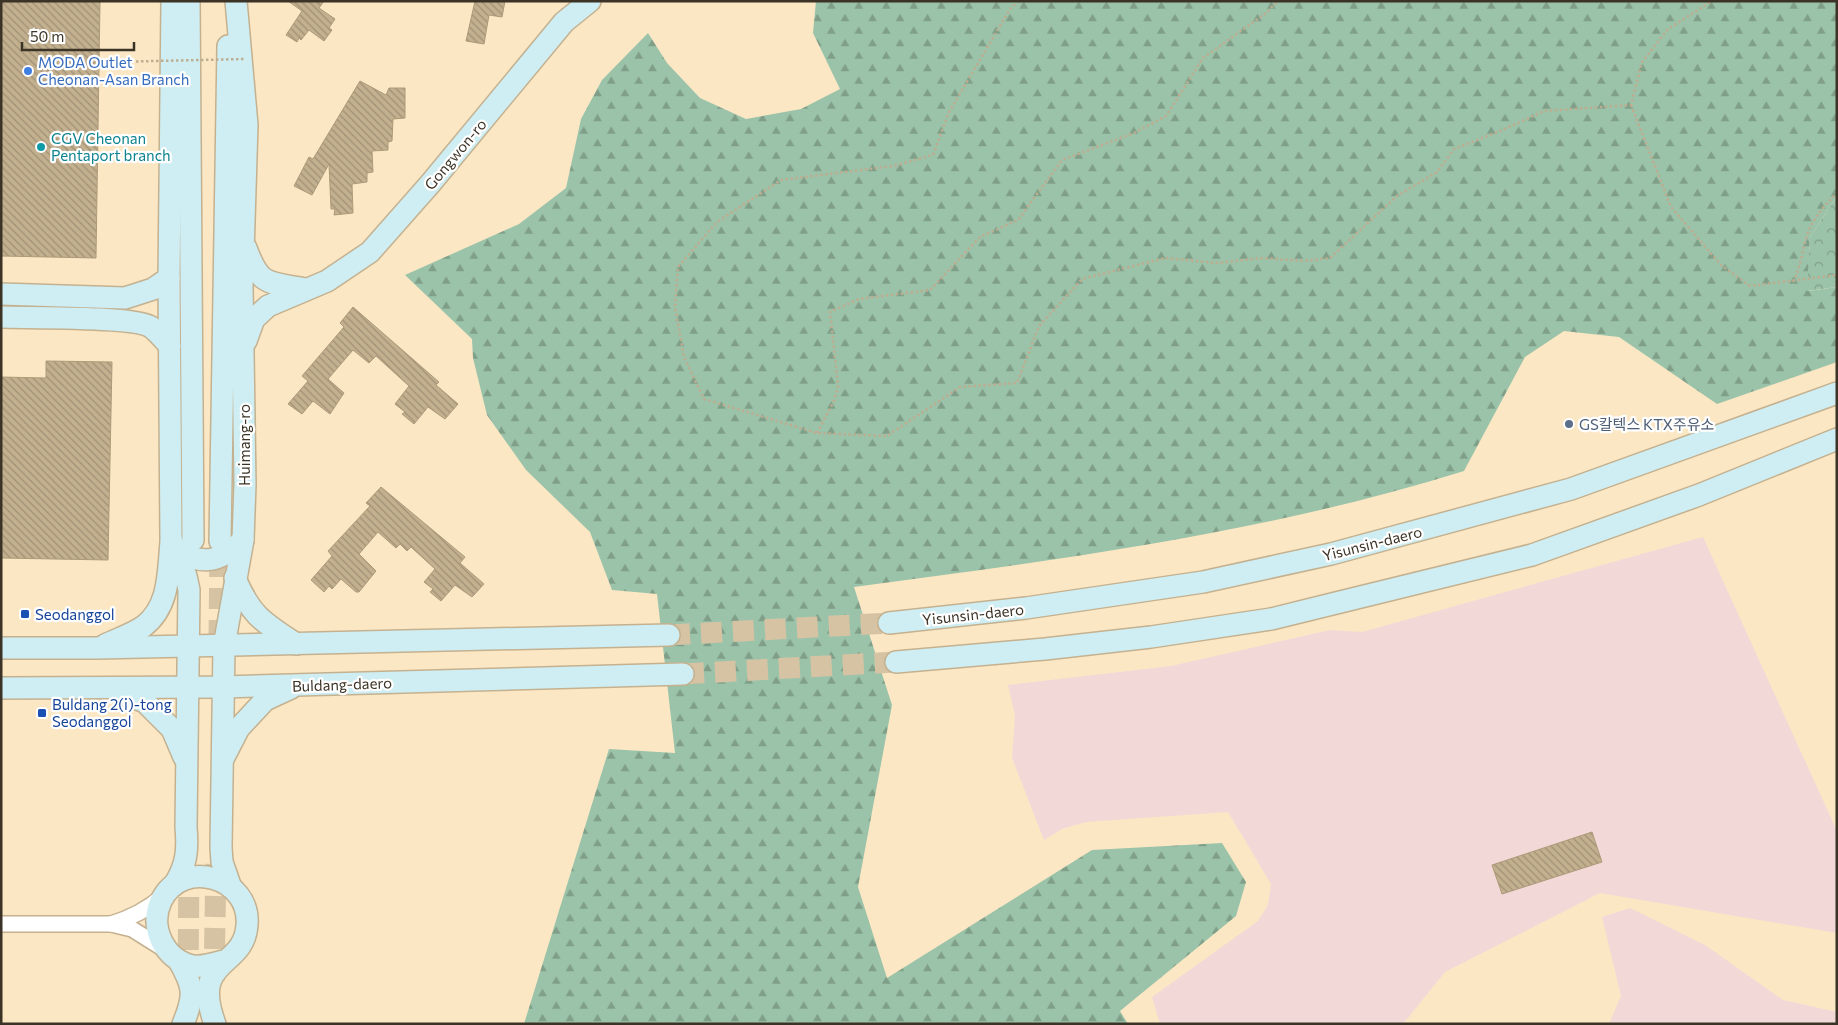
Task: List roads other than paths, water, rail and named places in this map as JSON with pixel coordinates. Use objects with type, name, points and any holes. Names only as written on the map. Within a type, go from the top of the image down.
[{"type":"main road","points":[[172,1],[170,346],[180,543],[189,590],[188,848],[182,873],[158,909],[156,924],[160,938],[192,984],[191,1003],[183,1024]]},
{"type":"main road","points":[[98,648],[144,626],[160,609],[180,543],[189,1]]},
{"type":"main road","points":[[220,541],[229,1]]},
{"type":"main road","name":"Huimang-ro","points":[[230,886],[222,862],[223,687],[224,646],[244,540],[243,238],[247,126],[236,1]]},
{"type":"main road","name":"Gongwon-ro","points":[[244,347],[254,319],[268,306],[287,300],[326,280],[370,252],[430,184],[564,22],[590,1]]},
{"type":"main road","points":[[243,238],[254,270],[264,279],[306,289]]},
{"type":"main road","points":[[1,294],[107,298],[139,296],[169,278]]},
{"type":"main road","points":[[1,318],[110,320],[150,326],[170,346]]},
{"type":"main road","name":"Yisunsin-daero","points":[[889,623],[1026,608],[1202,582],[1331,554],[1571,489],[1837,393]]},
{"type":"main road","points":[[896,662],[1045,649],[1151,637],[1271,619],[1532,555],[1698,496],[1837,439]]},
{"type":"main road","points":[[180,543],[188,557],[199,560],[218,559],[228,555],[244,540]]},
{"type":"main road","points":[[236,578],[246,603],[261,621],[296,644]]},
{"type":"main road","points":[[1,648],[224,646],[669,635]]},
{"type":"main road","name":"Buldang-daero","points":[[1,688],[188,688],[683,674]]},
{"type":"main road","points":[[222,762],[239,728],[259,707],[266,700],[297,685]]},
{"type":"main road","points":[[109,688],[145,702],[172,729],[187,763]]},
{"type":"main road","points":[[169,890],[188,878],[202,876],[217,878],[230,886],[240,896],[246,910],[247,925],[243,940],[235,952],[223,961],[209,966],[194,966],[174,956]]},
{"type":"main road","points":[[215,1024],[208,1005],[208,983],[223,961]]},
{"type":"street","points":[[111,924],[131,918],[150,907],[169,890]]},
{"type":"street","points":[[1,924],[111,924],[132,929],[150,938],[174,956]]},
{"type":"tunnel","points":[[219,641],[220,541]]},
{"type":"tunnel","points":[[669,635],[889,623]]},
{"type":"tunnel","points":[[683,674],[896,662]]},
{"type":"tunnel","points":[[188,982],[189,860]]},
{"type":"tunnel","points":[[214,981],[216,862]]},
{"type":"place","name":"MODA Outlet Cheonan-Asan Branch","points":[[28,71]]},
{"type":"place","name":"CGV Cheonan Pentaport branch","points":[[41,147]]},
{"type":"place","name":"GS칼텍스 KTX주유소","points":[[1569,424]]},
{"type":"place","name":"Seodanggol","points":[[25,614]]},
{"type":"place","name":"Buldang 2(i)-tong Seodanggol","points":[[42,713]]}]
